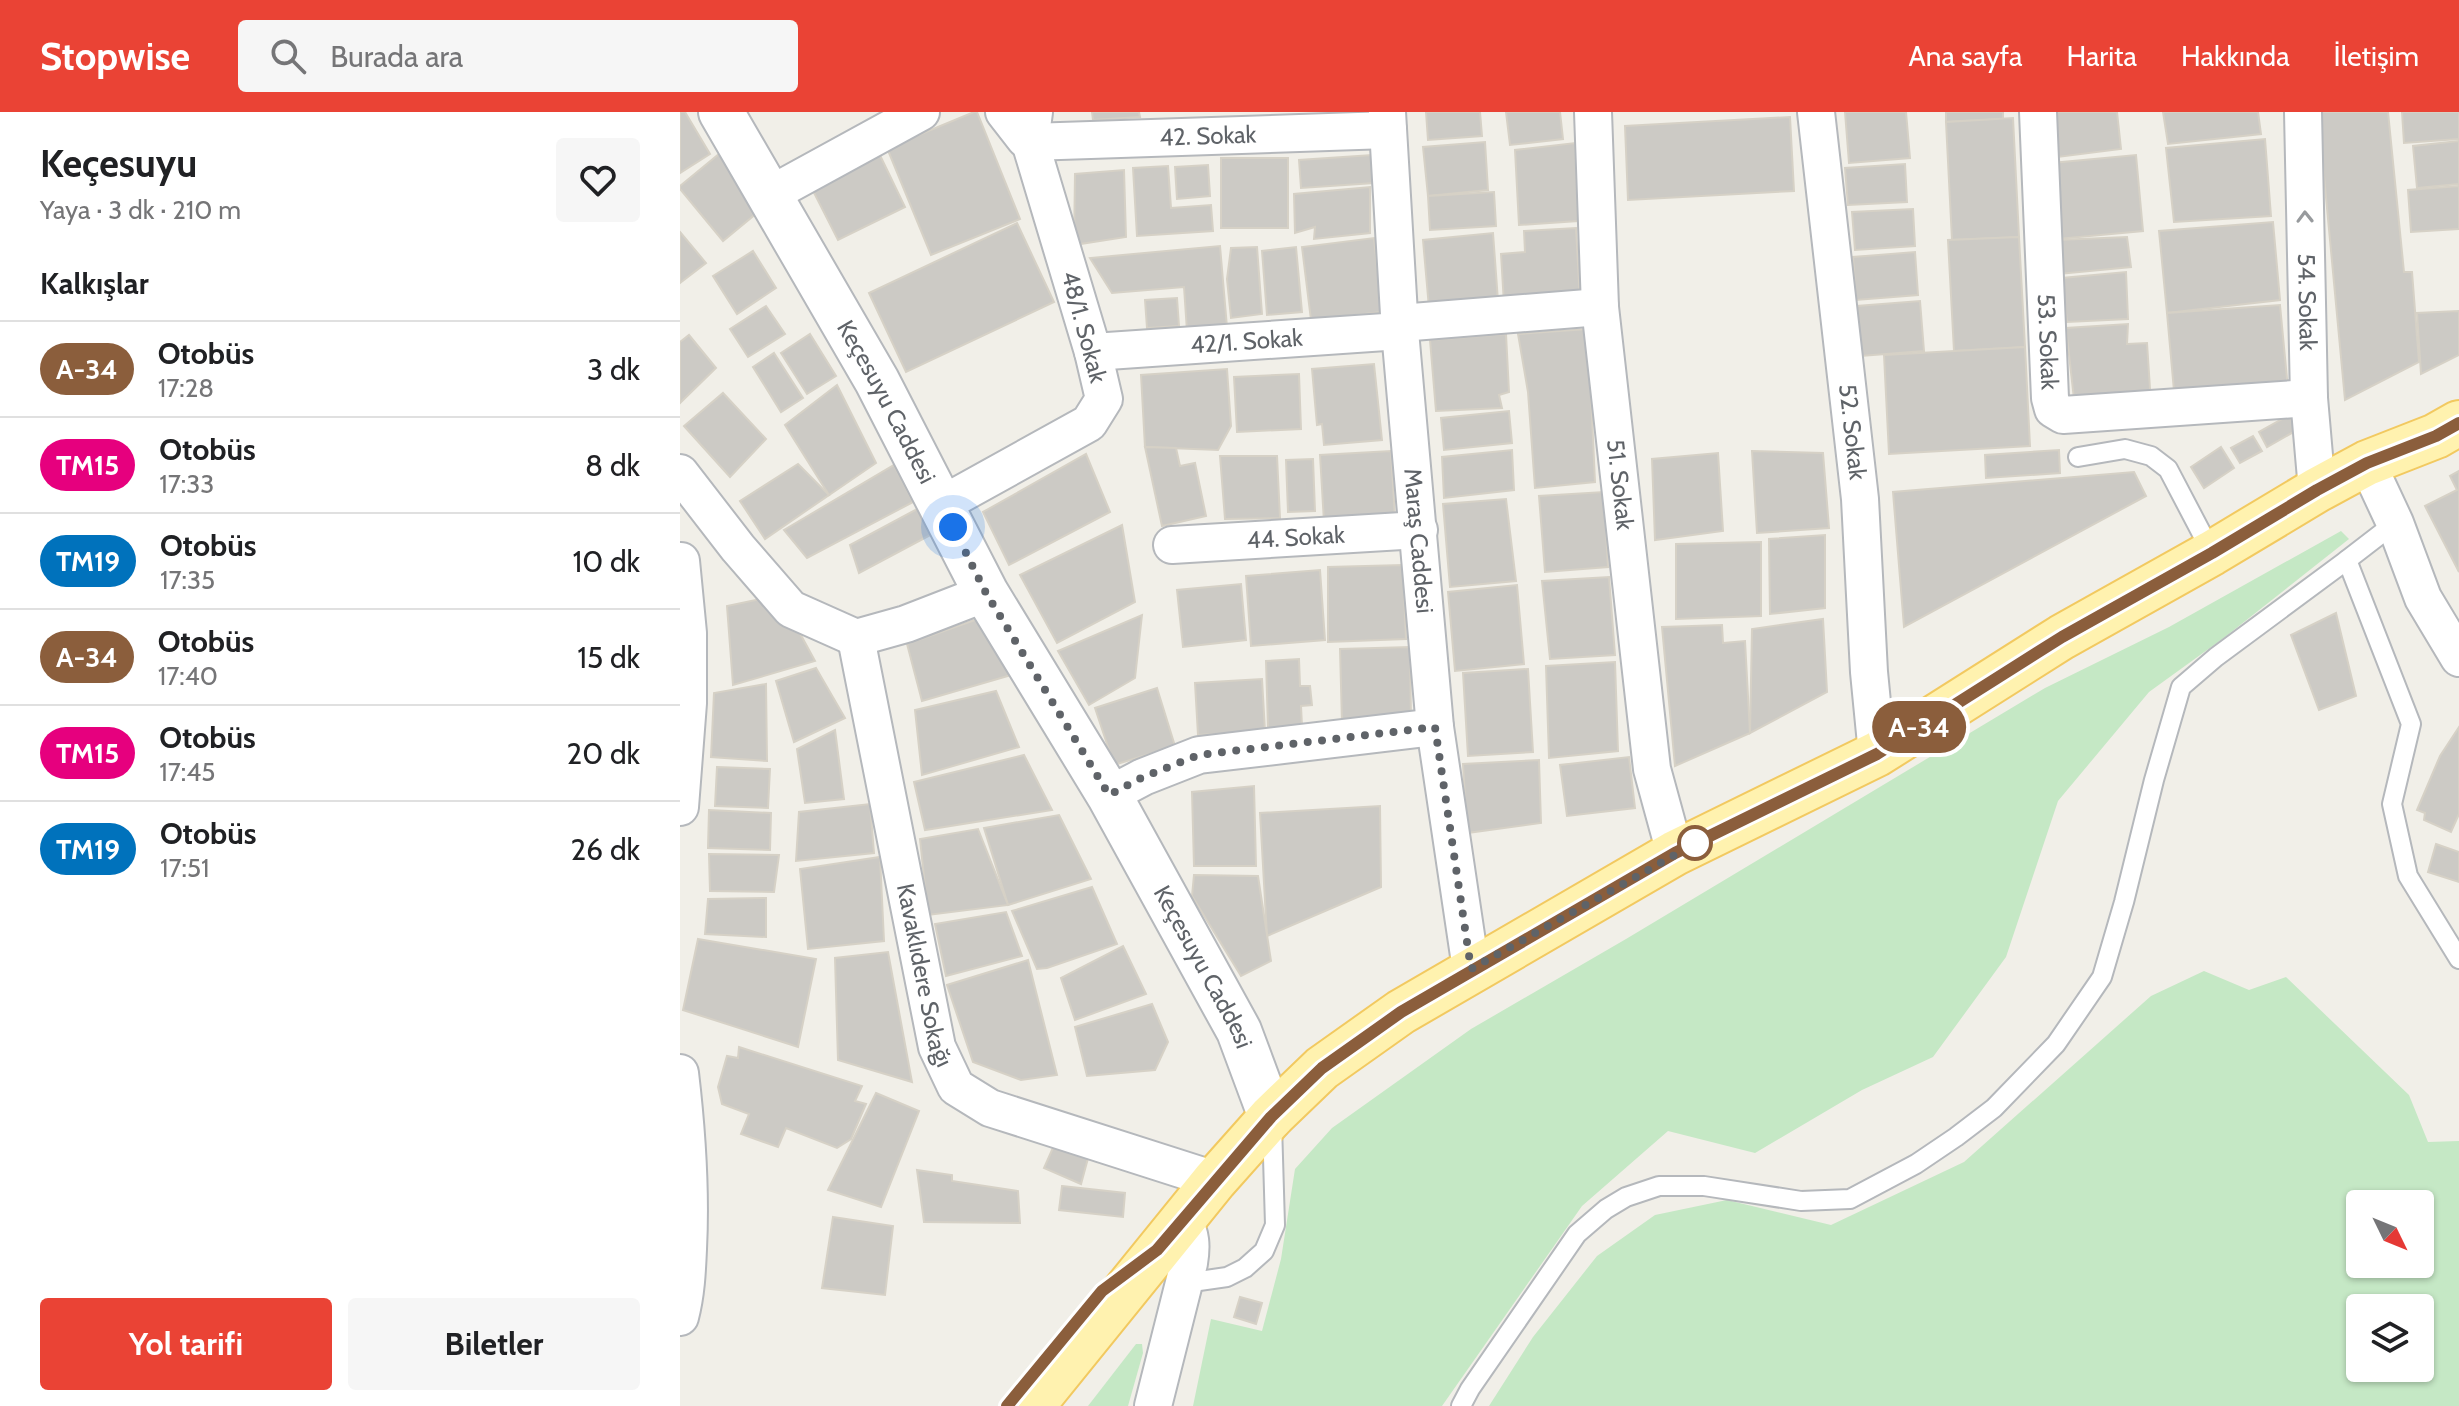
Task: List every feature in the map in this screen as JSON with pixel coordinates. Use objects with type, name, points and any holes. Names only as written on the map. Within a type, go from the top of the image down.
[{"type":"main road","points":[[1032,1406],[1215,1180],[1271,1117],[1322,1068],[1401,1012],[1675,853],[1877,754],[2062,637],[2317,490],[2367,463],[2436,436],[2459,423]]},
{"type":"main road","points":[[1007,1406],[1102,1291],[1170,1235]]},
{"type":"street","name":"Keçesuyu Caddesi","points":[[721,112],[877,381],[986,593],[1109,795],[1239,1031],[1271,1117]]},
{"type":"street","points":[[771,194],[921,112]]},
{"type":"street","points":[[1004,112],[1025,139],[1032,127]]},
{"type":"street","name":"51. Sokak","points":[[1593,112],[1600,307],[1652,769],[1675,853]]},
{"type":"street","name":"52. Sokak","points":[[1816,112],[1860,499],[1869,672],[1877,754]]},
{"type":"street","name":"53. Sokak","points":[[2038,112],[2050,398],[2053,409],[2063,415],[2309,398]]},
{"type":"street","name":"54. Sokak","points":[[2303,112],[2309,398],[2317,490]]},
{"type":"street","name":"42. Sokak","points":[[1032,127],[1387,121]]},
{"type":"street","name":"Maraş Caddesi","points":[[1387,121],[1400,327],[1435,727],[1471,969]]},
{"type":"street","name":"48/1. Sokak","points":[[941,505],[1089,423],[1104,399],[1032,127]]},
{"type":"street","name":"42/1. Sokak","points":[[1093,352],[1600,307]]},
{"type":"street","points":[[2367,463],[2395,523],[2423,598],[2459,658]]},
{"type":"street","points":[[680,473],[738,548],[791,609],[856,638],[906,624],[986,593]]},
{"type":"street","name":"44. Sokak","points":[[1172,545],[1419,530]]},
{"type":"street","points":[[680,807],[688,703],[688,633],[681,561],[738,548]]},
{"type":"street","name":"Kavaklıdere Sokağı","points":[[856,638],[937,1047],[956,1087],[990,1108],[1215,1180]]},
{"type":"street","points":[[1109,795],[1143,777],[1199,755],[1435,727]]},
{"type":"street","points":[[680,1073],[686,1119],[690,1208],[686,1296],[680,1317]]},
{"type":"street","points":[[1153,1406],[1185,1283],[1192,1243],[1190,1234],[1170,1235]]},
{"type":"lane","points":[[2078,457],[2125,449],[2151,456],[2168,469],[2212,553]]},
{"type":"lane","points":[[1461,1406],[1577,1234],[1606,1209],[1626,1197],[1659,1186],[1704,1186],[1801,1201],[1850,1199],[1916,1164],[1994,1108],[2056,1044],[2102,977],[2181,687],[2216,657],[2395,523]]},
{"type":"lane","points":[[2347,560],[2411,724],[2392,804],[2408,876],[2459,959]]},
{"type":"lane","points":[[1185,1283],[1227,1277],[1245,1268],[1264,1251],[1275,1225],[1271,1117]]},
{"type":"green space","points":[[2341,531],[2349,539],[2225,637],[2149,692],[2058,801],[2006,957],[1933,1057],[1862,1090],[1755,1153],[1668,1131],[1582,1206],[1442,1406],[1193,1406],[1211,1319],[1262,1331],[1281,1259],[1295,1169],[1332,1128],[1471,1029],[2045,688],[2169,627]]},
{"type":"green space","points":[[2204,971],[2249,990],[2286,977],[2409,1095],[2428,1142],[2459,1141],[2459,1406],[1489,1406],[1533,1337],[1597,1256],[1655,1215],[1727,1200],[1831,1225],[1964,1162],[2151,996]]},
{"type":"green space","points":[[1136,1344],[1142,1344],[1143,1353],[1128,1406],[1088,1406]]},
{"type":"building","points":[[680,112],[685,112],[710,154],[680,173]]},
{"type":"building","points":[[977,112],[1020,219],[931,255],[887,148]]},
{"type":"building","points":[[1092,112],[1139,112],[1140,117],[1093,120]]},
{"type":"building","points":[[1426,112],[1480,112],[1482,136],[1428,140]]},
{"type":"building","points":[[1506,112],[1560,112],[1563,139],[1510,145]]},
{"type":"building","points":[[1845,112],[1906,112],[1910,158],[1849,163]]},
{"type":"building","points":[[1946,112],[2003,112],[2003,119],[1946,122]]},
{"type":"building","points":[[2045,112],[2117,112],[2121,149],[2050,158]]},
{"type":"building","points":[[2163,112],[2258,112],[2261,134],[2168,144]]},
{"type":"building","points":[[2318,112],[2388,112],[2404,272],[2412,272],[2419,362],[2345,400]]},
{"type":"building","points":[[2402,112],[2459,112],[2459,139],[2404,143]]},
{"type":"building","points":[[1790,117],[1794,191],[1628,200],[1625,126]]},
{"type":"building","points":[[2013,118],[2019,237],[1952,240],[1946,122]]},
{"type":"building","points":[[2265,139],[2271,216],[2174,222],[2166,148]]},
{"type":"building","points":[[2459,141],[2459,184],[2417,188],[2413,146]]},
{"type":"building","points":[[1485,142],[1488,190],[1428,196],[1423,147]]},
{"type":"building","points":[[1575,143],[1578,221],[1519,225],[1515,150]]},
{"type":"building","points":[[876,147],[905,207],[838,240],[808,181]]},
{"type":"building","points":[[719,154],[763,208],[723,241],[680,189]]},
{"type":"building","points":[[1372,155],[1374,183],[1301,188],[1299,160]]},
{"type":"building","points":[[2136,155],[2143,231],[2058,239],[2052,163]]},
{"type":"building","points":[[1221,158],[1288,158],[1288,228],[1221,228]]},
{"type":"building","points":[[1905,164],[1907,202],[1848,205],[1845,168]]},
{"type":"building","points":[[1208,165],[1210,196],[1177,199],[1175,167]]},
{"type":"building","points":[[1168,166],[1171,208],[1211,205],[1213,231],[1137,236],[1133,168]]},
{"type":"building","points":[[1124,170],[1126,237],[1074,245],[1075,174]]},
{"type":"building","points":[[2459,186],[2459,229],[2411,232],[2408,190]]},
{"type":"building","points":[[1370,187],[1370,233],[1314,239],[1315,227],[1295,233],[1294,194]]},
{"type":"building","points":[[1494,192],[1496,226],[1430,230],[1428,196]]},
{"type":"building","points":[[1913,209],[1915,246],[1855,250],[1852,212]]},
{"type":"building","points":[[2273,222],[2280,300],[2167,313],[2159,231]]},
{"type":"building","points":[[1017,223],[1054,302],[906,372],[869,293]]},
{"type":"building","points":[[1576,228],[1580,300],[1504,304],[1501,254],[1525,252],[1524,231]]},
{"type":"building","points":[[680,232],[706,263],[680,283]]},
{"type":"building","points":[[1493,233],[1498,301],[1429,308],[1423,240]]},
{"type":"building","points":[[2019,237],[2025,347],[1954,351],[1948,240]]},
{"type":"building","points":[[2127,237],[2131,267],[2059,274],[2057,240]]},
{"type":"building","points":[[1374,238],[1382,312],[1311,320],[1302,247]]},
{"type":"building","points":[[1220,246],[1227,327],[1187,331],[1184,287],[1112,293],[1090,258]]},
{"type":"building","points":[[1257,247],[1262,314],[1231,318],[1227,279],[1231,248]]},
{"type":"building","points":[[1296,247],[1302,312],[1267,315],[1262,251]]},
{"type":"building","points":[[753,251],[776,288],[737,314],[713,276]]},
{"type":"building","points":[[1915,252],[1918,295],[1856,300],[1853,257]]},
{"type":"building","points":[[2126,272],[2128,319],[2067,322],[2062,278]]},
{"type":"building","points":[[1177,298],[1179,326],[1147,328],[1145,300]]},
{"type":"building","points":[[1920,301],[1924,351],[1861,356],[1857,306]]},
{"type":"building","points":[[2280,305],[2288,389],[2175,402],[2167,313]]},
{"type":"building","points":[[766,306],[785,334],[748,357],[730,329]]},
{"type":"building","points":[[2459,311],[2459,355],[2421,374],[2417,313]]},
{"type":"building","points":[[2128,324],[2127,344],[2147,343],[2151,404],[2075,408],[2066,328]]},
{"type":"building","points":[[1588,329],[1595,482],[1535,488],[1528,392],[1518,334]]},
{"type":"building","points":[[810,334],[836,376],[807,394],[781,353]]},
{"type":"building","points":[[1506,334],[1509,392],[1499,395],[1502,408],[1436,411],[1430,340]]},
{"type":"building","points":[[689,335],[716,368],[680,403],[680,342]]},
{"type":"building","points":[[2025,347],[2030,446],[1889,454],[1884,355]]},
{"type":"building","points":[[774,353],[803,398],[781,412],[753,367]]},
{"type":"building","points":[[1374,364],[1382,440],[1324,445],[1322,424],[1317,425],[1312,369]]},
{"type":"building","points":[[1227,369],[1231,426],[1218,450],[1145,447],[1141,375]]},
{"type":"building","points":[[1299,374],[1301,429],[1237,432],[1234,377]]},
{"type":"building","points":[[837,385],[876,463],[829,495],[785,425]]},
{"type":"building","points":[[723,393],[766,439],[730,477],[684,426]]},
{"type":"building","points":[[1509,411],[1512,443],[1444,450],[1441,418]]},
{"type":"building","points":[[2289,415],[2297,430],[2267,447],[2259,432]]},
{"type":"building","points":[[2253,436],[2262,451],[2240,463],[2231,448]]},
{"type":"building","points":[[1145,447],[1176,448],[1180,466],[1195,463],[1206,516],[1162,526]]},
{"type":"building","points":[[2221,447],[2234,468],[2204,488],[2191,467]]},
{"type":"building","points":[[1512,450],[1514,490],[1444,498],[1442,457]]},
{"type":"building","points":[[2059,450],[2060,473],[1986,478],[1985,455]]},
{"type":"building","points":[[1391,451],[1395,518],[1324,522],[1320,455]]},
{"type":"building","points":[[1752,451],[1823,453],[1829,528],[1757,533]]},
{"type":"building","points":[[1718,453],[1723,531],[1655,540],[1652,459]]},
{"type":"building","points":[[1086,454],[1110,512],[1009,565],[983,512]]},
{"type":"building","points":[[1220,456],[1277,456],[1280,518],[1225,519]]},
{"type":"building","points":[[1313,459],[1315,511],[1288,512],[1286,460]]},
{"type":"building","points":[[798,464],[829,495],[765,539],[740,501]]},
{"type":"building","points":[[894,465],[913,502],[807,558],[784,530]]},
{"type":"building","points":[[2459,471],[2459,572],[2425,506],[2457,490],[2450,476]]},
{"type":"building","points":[[2134,472],[2146,496],[1904,627],[1893,492]]},
{"type":"building","points":[[1604,492],[1608,567],[1545,572],[1539,496]]},
{"type":"building","points":[[1506,499],[1516,581],[1450,587],[1443,504]]},
{"type":"building","points":[[919,508],[934,533],[859,573],[850,545]]},
{"type":"building","points":[[1122,525],[1135,602],[1057,643],[1020,575]]},
{"type":"building","points":[[1825,535],[1825,608],[1770,614],[1769,539]]},
{"type":"building","points":[[1761,542],[1761,616],[1676,619],[1676,544]]},
{"type":"building","points":[[1403,565],[1406,639],[1328,642],[1328,567]]},
{"type":"building","points":[[1320,570],[1325,640],[1251,646],[1246,576]]},
{"type":"building","points":[[1609,577],[1615,655],[1550,659],[1542,581]]},
{"type":"building","points":[[1241,584],[1246,640],[1183,647],[1177,590]]},
{"type":"building","points":[[1517,585],[1524,664],[1455,671],[1448,592]]},
{"type":"building","points":[[779,595],[815,661],[733,685],[727,606]]},
{"type":"building","points":[[2336,613],[2356,696],[2319,710],[2291,635]]},
{"type":"building","points":[[989,615],[1011,675],[922,701],[907,644]]},
{"type":"building","points":[[1142,615],[1135,678],[1089,705],[1058,651]]},
{"type":"building","points":[[1823,619],[1827,692],[1750,733],[1752,629]]},
{"type":"building","points":[[1722,625],[1723,643],[1745,641],[1750,733],[1675,766],[1662,627]]},
{"type":"building","points":[[1410,647],[1411,721],[1342,723],[1340,649]]},
{"type":"building","points":[[1299,659],[1300,686],[1310,686],[1312,705],[1301,706],[1302,726],[1268,728],[1266,661]]},
{"type":"building","points":[[1615,662],[1618,751],[1549,758],[1546,666]]},
{"type":"building","points":[[816,668],[845,718],[794,742],[776,681]]},
{"type":"building","points":[[1528,669],[1533,752],[1468,756],[1463,673]]},
{"type":"building","points":[[1262,679],[1265,731],[1198,735],[1195,683]]},
{"type":"building","points":[[766,684],[767,761],[711,757],[714,693]]},
{"type":"building","points":[[1157,688],[1175,746],[1114,765],[1095,708]]},
{"type":"building","points":[[996,691],[1019,747],[922,775],[915,710]]},
{"type":"building","points":[[2459,727],[2459,814],[2451,832],[2424,820],[2425,813],[2417,810],[2440,756]]},
{"type":"building","points":[[835,730],[844,799],[805,803],[797,749]]},
{"type":"building","points":[[1024,755],[1052,810],[925,830],[914,782]]},
{"type":"building","points":[[1629,757],[1635,808],[1567,816],[1560,765]]},
{"type":"building","points":[[1539,760],[1541,823],[1467,833],[1463,764]]},
{"type":"building","points":[[717,767],[770,769],[768,808],[715,806]]},
{"type":"building","points":[[1254,786],[1256,866],[1194,866],[1192,792]]},
{"type":"building","points":[[870,804],[874,853],[796,861],[799,812]]},
{"type":"building","points":[[1380,806],[1381,887],[1267,936],[1260,813]]},
{"type":"building","points":[[709,810],[771,813],[770,850],[708,848]]},
{"type":"building","points":[[1059,815],[1091,879],[1008,905],[984,828]]},
{"type":"building","points":[[978,829],[1008,905],[928,915],[920,839]]},
{"type":"building","points":[[2436,844],[2459,852],[2459,882],[2428,872]]},
{"type":"building","points":[[709,854],[779,855],[774,892],[710,891]]},
{"type":"building","points":[[880,857],[884,941],[808,949],[800,869]]},
{"type":"building","points":[[1194,875],[1258,876],[1271,961],[1241,976],[1192,896]]},
{"type":"building","points":[[1092,887],[1117,944],[1037,969],[1012,911]]},
{"type":"building","points":[[766,898],[766,937],[705,934],[708,899]]},
{"type":"building","points":[[1006,912],[1022,956],[946,976],[935,924]]},
{"type":"building","points":[[698,939],[816,959],[798,1047],[683,1010]]},
{"type":"building","points":[[1123,946],[1146,994],[1075,1020],[1061,978]]},
{"type":"building","points":[[888,952],[912,1082],[838,1060],[835,958]]},
{"type":"building","points":[[1028,960],[1057,1075],[1021,1080],[973,1062],[947,985]]},
{"type":"building","points":[[1152,1004],[1168,1042],[1155,1070],[1087,1076],[1075,1027]]},
{"type":"building","points":[[739,1047],[862,1086],[855,1101],[866,1104],[851,1139],[837,1148],[786,1128],[778,1147],[741,1134],[749,1114],[722,1104],[718,1087],[727,1056],[738,1058]]},
{"type":"building","points":[[876,1093],[919,1111],[881,1207],[828,1190]]},
{"type":"building","points":[[1056,1141],[1090,1151],[1081,1184],[1044,1168]]},
{"type":"building","points":[[917,1170],[952,1175],[952,1181],[1018,1191],[1020,1223],[924,1222]]},
{"type":"building","points":[[1062,1186],[1125,1193],[1123,1217],[1059,1210]]},
{"type":"building","points":[[833,1217],[893,1226],[885,1295],[822,1288]]},
{"type":"building","points":[[1240,1297],[1262,1303],[1256,1324],[1234,1317]]},
{"type":"bus line","name":"A-34","points":[[1007,1406],[1102,1291],[1157,1250],[1271,1117],[1322,1068],[1401,1012],[1675,853],[1877,754],[2062,637],[2317,490],[2367,463],[2436,436],[2459,423]]},
{"type":"route","points":[[953,527],[986,593],[1109,795],[1143,777],[1199,755],[1435,727],[1471,969],[1700,841],[1695,843]]}]
